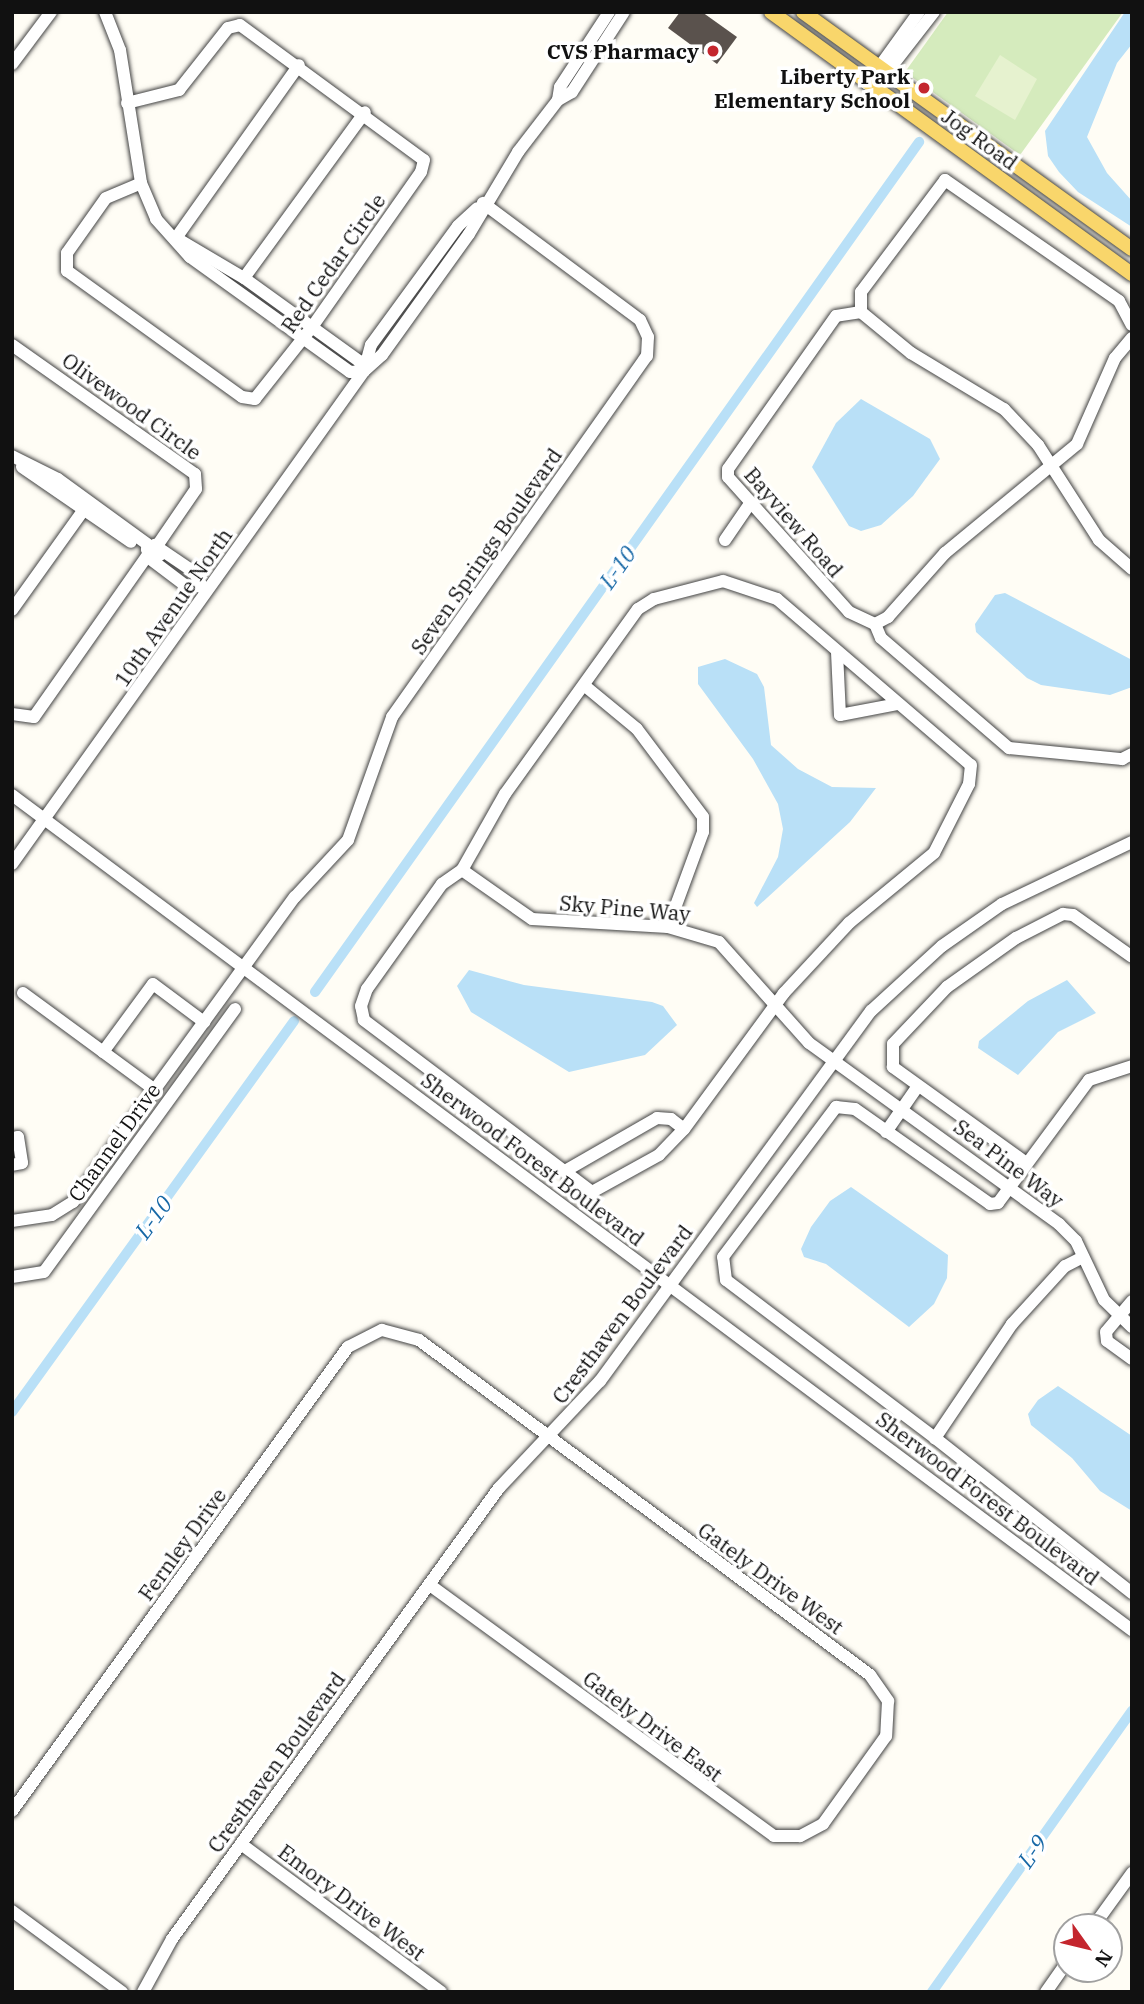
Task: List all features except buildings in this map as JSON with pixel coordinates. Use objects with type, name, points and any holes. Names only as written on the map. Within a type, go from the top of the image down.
[{"type":"main road","name":"Jog Road","points":[[771,12],[1132,274]]},
{"type":"main road","name":"Jog Road","points":[[803,12],[1132,249]]},
{"type":"main road","points":[[1063,224],[1074,208]]},
{"type":"street","points":[[12,64],[51,12]]},
{"type":"street","points":[[105,12],[120,50],[141,183],[156,219],[176,238],[190,257],[350,372],[364,371],[359,361],[244,278],[176,238]]},
{"type":"street","name":"10th Avenue North","points":[[558,100],[560,87],[609,12]]},
{"type":"street","name":"10th Avenue North","points":[[12,864],[46,820],[202,589],[364,371],[371,345],[458,226],[483,203],[558,100],[572,92],[624,12]]},
{"type":"street","points":[[883,70],[919,12]]},
{"type":"street","points":[[871,86],[934,12]]},
{"type":"street","name":"Red Cedar Circle","points":[[127,103],[179,90],[233,25],[246,28],[421,153],[424,166],[264,394],[248,399],[67,271],[67,253],[106,198],[141,183]]},
{"type":"street","points":[[176,238],[299,65]]},
{"type":"street","points":[[244,278],[365,112]]},
{"type":"street","points":[[1132,325],[1119,301],[945,180],[861,292],[862,312],[893,341],[1004,410],[1052,466],[1099,540],[1132,569]]},
{"type":"street","name":"Seven Springs Boulevard","points":[[12,1221],[52,1215],[73,1202],[295,897],[348,840],[392,717],[647,356],[648,337],[640,320],[483,203]]},
{"type":"street","name":"Bayview Road","points":[[862,312],[835,316],[728,469],[749,505],[849,612],[875,624]]},
{"type":"street","points":[[1132,338],[1115,358],[1077,444],[945,553],[888,617],[875,624],[881,638],[1009,748],[1122,760],[1132,754]]},
{"type":"street","name":"Olivewood Circle","points":[[12,345],[195,474],[196,489],[34,717],[12,714]]},
{"type":"street","points":[[14,462],[87,506],[152,551],[194,572],[202,589]]},
{"type":"street","points":[[725,540],[749,505]]},
{"type":"street","points":[[12,610],[87,506]]},
{"type":"street","points":[[723,581],[777,599],[971,765],[969,783],[934,853],[849,923],[774,1009],[684,1129],[659,1155],[592,1192],[365,1020],[367,989],[442,884],[462,870],[505,794],[585,687],[638,609],[654,599],[723,581]]},
{"type":"street","points":[[836,652],[839,715],[897,704]]},
{"type":"street","points":[[585,687],[638,729],[703,817],[703,832],[668,927]]},
{"type":"street","name":"Sherwood Forest Boulevard","points":[[12,795],[1132,1630]]},
{"type":"street","name":"Cresthaven Boulevard","points":[[143,1992],[172,1939],[499,1488],[600,1381],[833,1058],[900,982],[971,924],[1132,842]]},
{"type":"street","name":"Sky Pine Way","points":[[462,870],[532,919],[668,927],[719,942],[754,977],[774,1009],[833,1058]]},
{"type":"street","points":[[1025,1162],[893,1067],[893,1044],[947,987],[1016,938],[1063,914],[1073,915],[1132,957]]},
{"type":"street","points":[[103,1052],[153,984],[204,1022]]},
{"type":"street","points":[[23,993],[155,1090]]},
{"type":"street","name":"Channel Drive","points":[[12,1277],[44,1272],[235,1009]]},
{"type":"street","name":"Sea Pine Way","points":[[833,1058],[1059,1224],[1083,1257],[1118,1318],[1132,1327]]},
{"type":"street","points":[[1132,1066],[1089,1080],[1025,1162],[998,1203],[990,1204],[855,1109],[836,1107],[723,1257],[726,1280],[1132,1593]]},
{"type":"street","points":[[886,1132],[918,1086]]},
{"type":"street","points":[[565,1171],[657,1118],[671,1119],[684,1129]]},
{"type":"street","points":[[12,1138],[18,1137],[22,1163],[12,1165]]},
{"type":"street","points":[[934,1438],[1012,1324],[1065,1266],[1083,1257]]},
{"type":"street","points":[[1132,1301],[1107,1332],[1108,1341],[1132,1359]]},
{"type":"street","name":"Fernley Drive","points":[[12,1811],[348,1347],[376,1331],[401,1331]]},
{"type":"street","name":"Gately Drive West","points":[[401,1331],[549,1437],[875,1679],[888,1701],[888,1730],[853,1784]]},
{"type":"street","name":"Gately Drive East","points":[[429,1584],[768,1834],[787,1838],[812,1832],[853,1784]]},
{"type":"street","name":"Emory Drive West","points":[[241,1844],[441,1992]]},
{"type":"street","points":[[1103,1913],[1132,1873]]},
{"type":"street","points":[[12,1911],[122,1992]]},
{"type":"green space","points":[[948,12],[1123,12],[1020,155],[905,72]]},
{"type":"green space","points":[[1000,55],[1037,79],[1015,120],[975,96]]},
{"type":"water","points":[[1125,12],[1132,12],[1132,44],[1117,63],[1087,137],[1107,173],[1132,201],[1132,227],[1078,192],[1059,172],[1048,156],[1045,131]]},
{"type":"water","points":[[861,399],[930,439],[940,459],[913,496],[881,525],[861,531],[849,526],[812,467],[836,423]]},
{"type":"water","points":[[1005,593],[1132,660],[1132,687],[1110,695],[1041,685],[1027,678],[976,632],[975,624],[995,595]]},
{"type":"water","points":[[725,659],[757,674],[764,687],[771,745],[798,769],[832,787],[876,788],[850,822],[757,907],[754,903],[778,857],[783,829],[778,804],[753,759],[698,684],[698,667]]},
{"type":"water","points":[[469,970],[524,985],[652,1002],[663,1006],[677,1025],[645,1055],[569,1072],[471,1012],[457,986]]},
{"type":"water","points":[[1067,980],[1096,1013],[1058,1032],[1018,1075],[978,1048],[979,1041],[1028,1001]]},
{"type":"water","points":[[851,1187],[948,1255],[947,1278],[934,1304],[909,1327],[826,1264],[804,1257],[801,1249],[811,1227],[830,1201]]},
{"type":"water","points":[[1058,1386],[1132,1436],[1132,1511],[1100,1491],[1072,1458],[1031,1425],[1028,1414],[1038,1400]]},
{"type":"waterway","name":"L-10","points":[[315,992],[919,142]]},
{"type":"waterway","name":"L-10","points":[[12,1412],[294,1021]]},
{"type":"waterway","name":"L-9","points":[[932,1992],[1132,1711]]},
{"type":"place","name":"CVS Pharmacy","points":[[713,51]]},
{"type":"place","name":"Liberty Park Elementary School","points":[[924,88]]}]
